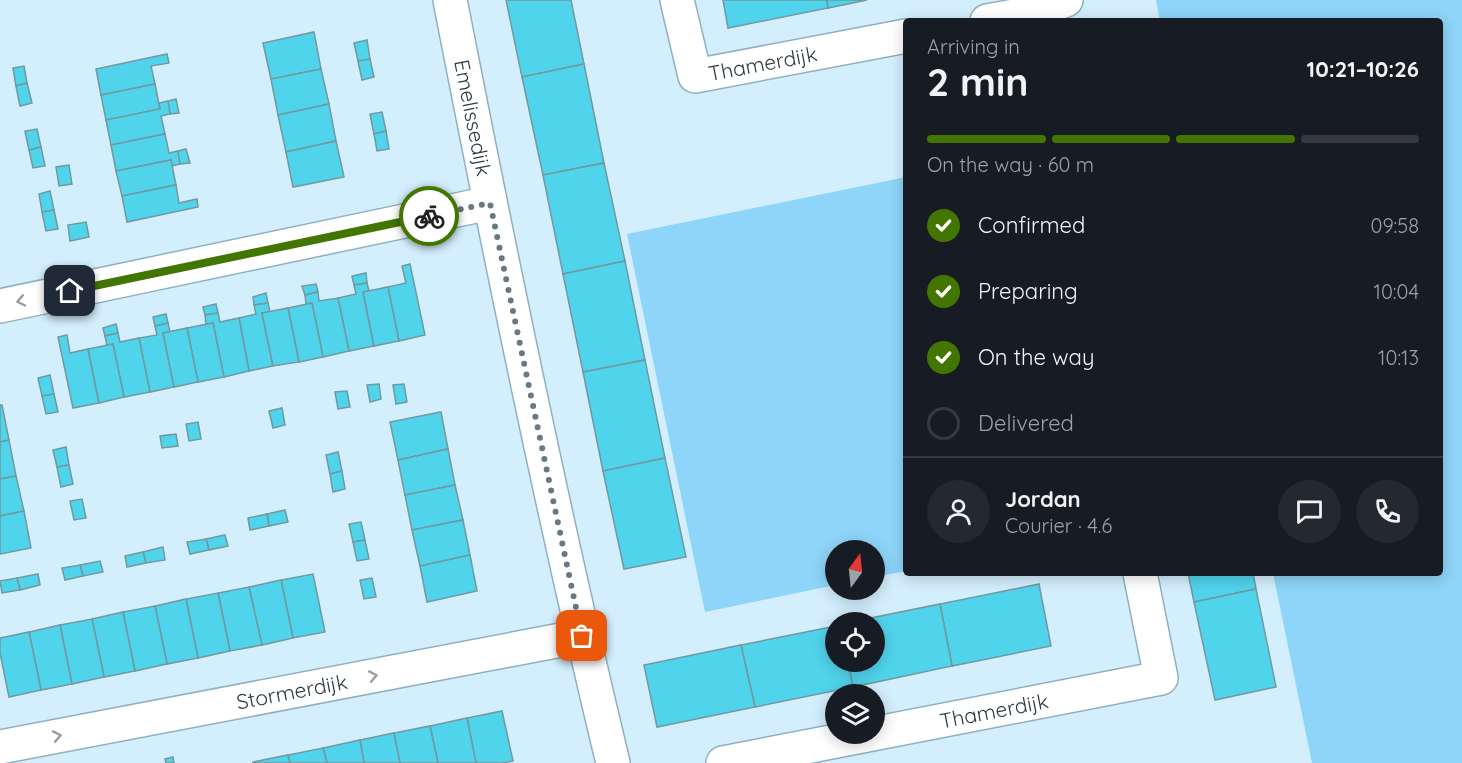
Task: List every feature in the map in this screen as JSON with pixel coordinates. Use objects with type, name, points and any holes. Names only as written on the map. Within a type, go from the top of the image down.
[{"type":"street","name":"Emelissedijk","points":[[450,0],[490,203],[582,636],[613,763]]},
{"type":"street","name":"Thamerdijk","points":[[677,0],[695,76],[903,37]]},
{"type":"street","points":[[1032,17],[1066,0]]},
{"type":"street","points":[[0,306],[490,203]]},
{"type":"street","name":"Thamerdijk","points":[[723,763],[824,754],[1161,678],[1141,576]]},
{"type":"street","name":"Stormerdijk","points":[[0,747],[582,636]]},
{"type":"shaded area","points":[[1156,0],[1462,0],[1462,763],[1312,763],[1274,576],[1443,576],[1443,18],[1159,18]]},
{"type":"shaded area","points":[[903,178],[903,572],[885,575],[885,540],[825,540],[825,587],[705,612],[627,234]]},
{"type":"building","points":[[506,0],[571,0],[584,64],[522,77]]},
{"type":"building","points":[[723,0],[827,0],[828,8],[728,28]]},
{"type":"building","points":[[827,0],[867,0],[828,8]]},
{"type":"building","points":[[314,32],[321,69],[271,79],[263,43]]},
{"type":"building","points":[[367,40],[370,59],[358,61],[354,43]]},
{"type":"building","points":[[167,54],[169,63],[151,66],[155,84],[101,95],[96,69]]},
{"type":"building","points":[[370,59],[374,77],[362,80],[358,61]]},
{"type":"building","points":[[584,64],[604,163],[543,175],[522,77]]},
{"type":"building","points":[[24,66],[27,83],[16,86],[13,68]]},
{"type":"building","points":[[321,69],[329,104],[278,115],[271,79]]},
{"type":"building","points":[[27,83],[32,103],[20,106],[16,86]]},
{"type":"building","points":[[155,84],[160,109],[106,120],[101,95]]},
{"type":"building","points":[[176,99],[179,113],[170,114],[168,101]]},
{"type":"building","points":[[168,101],[170,114],[161,116],[165,134],[111,145],[106,120],[160,109],[159,103]]},
{"type":"building","points":[[329,104],[336,141],[286,152],[278,115]]},
{"type":"building","points":[[382,112],[386,131],[374,134],[370,114]]},
{"type":"building","points":[[37,129],[41,147],[29,150],[25,131]]},
{"type":"building","points":[[386,131],[389,149],[377,151],[374,134]]},
{"type":"building","points":[[165,134],[169,153],[178,151],[180,164],[172,166],[171,160],[116,171],[111,145]]},
{"type":"building","points":[[336,141],[344,177],[293,187],[286,152]]},
{"type":"building","points":[[41,147],[45,166],[33,168],[29,150]]},
{"type":"building","points":[[186,149],[190,163],[180,164],[178,151]]},
{"type":"building","points":[[171,160],[176,185],[122,196],[116,171]]},
{"type":"building","points":[[604,163],[625,261],[563,274],[543,175]]},
{"type":"building","points":[[69,165],[72,184],[59,186],[56,167]]},
{"type":"building","points":[[176,185],[179,203],[197,199],[198,207],[127,222],[122,196]]},
{"type":"building","points":[[50,191],[54,210],[42,212],[39,194]]},
{"type":"building","points":[[54,210],[58,229],[46,231],[42,212]]},
{"type":"building","points":[[86,222],[89,237],[70,241],[68,225]]},
{"type":"building","points":[[625,261],[645,360],[583,372],[563,274]]},
{"type":"building","points":[[410,264],[425,335],[399,341],[388,287],[406,283],[402,266]]},
{"type":"building","points":[[366,273],[367,283],[354,285],[352,276]]},
{"type":"building","points":[[367,283],[369,291],[363,292],[374,346],[349,351],[338,298],[356,294],[354,285]]},
{"type":"building","points":[[316,284],[318,292],[305,295],[302,286]]},
{"type":"building","points":[[388,287],[399,341],[374,346],[363,292]]},
{"type":"building","points":[[318,292],[319,301],[338,298],[349,351],[323,357],[312,303],[306,304],[305,295]]},
{"type":"building","points":[[266,293],[268,303],[254,305],[253,297]]},
{"type":"building","points":[[268,303],[270,312],[262,313],[273,366],[249,371],[239,318],[256,314],[254,305]]},
{"type":"building","points":[[312,303],[323,357],[299,362],[288,308]]},
{"type":"building","points":[[216,304],[218,313],[205,315],[203,307]]},
{"type":"building","points":[[288,308],[299,362],[273,366],[262,313]]},
{"type":"building","points":[[218,313],[220,322],[239,318],[249,371],[224,377],[213,323],[206,325],[205,315]]},
{"type":"building","points":[[166,314],[168,323],[155,326],[153,317]]},
{"type":"building","points":[[168,323],[170,332],[163,333],[174,387],[150,392],[139,338],[157,335],[155,326]]},
{"type":"building","points":[[213,323],[224,377],[198,382],[187,328]]},
{"type":"building","points":[[116,324],[118,333],[105,336],[103,328]]},
{"type":"building","points":[[187,328],[198,382],[174,387],[163,333]]},
{"type":"building","points":[[118,333],[120,342],[139,338],[150,392],[124,397],[113,344],[107,346],[105,336]]},
{"type":"building","points":[[67,335],[70,353],[88,349],[99,403],[73,408],[58,337]]},
{"type":"building","points":[[113,344],[124,397],[99,403],[88,349]]},
{"type":"building","points":[[645,360],[665,458],[603,471],[583,372]]},
{"type":"building","points":[[50,375],[54,394],[42,396],[38,378]]},
{"type":"building","points":[[379,384],[381,399],[370,402],[367,385]]},
{"type":"building","points":[[404,384],[407,402],[396,404],[393,385]]},
{"type":"building","points":[[347,391],[350,407],[338,409],[335,392]]},
{"type":"building","points":[[54,394],[58,412],[46,414],[42,396]]},
{"type":"building","points":[[0,405],[2,405],[9,440],[0,442]]},
{"type":"building","points":[[282,408],[285,425],[273,428],[269,411]]},
{"type":"building","points":[[441,412],[448,449],[398,460],[390,422]]},
{"type":"building","points":[[198,422],[201,439],[189,441],[186,424]]},
{"type":"building","points":[[176,434],[178,446],[162,448],[160,436]]},
{"type":"building","points":[[9,440],[16,476],[0,479],[0,442]]},
{"type":"building","points":[[66,447],[69,465],[57,467],[53,450]]},
{"type":"building","points":[[448,449],[455,485],[405,495],[398,460]]},
{"type":"building","points":[[338,452],[342,471],[330,474],[326,455]]},
{"type":"building","points":[[665,458],[686,557],[624,569],[603,471]]},
{"type":"building","points":[[69,465],[73,484],[61,487],[57,467]]},
{"type":"building","points":[[342,471],[345,489],[333,492],[330,474]]},
{"type":"building","points":[[16,476],[24,511],[0,516],[0,479]]},
{"type":"building","points":[[455,485],[463,520],[412,530],[405,495]]},
{"type":"building","points":[[82,499],[86,518],[74,520],[70,501]]},
{"type":"building","points":[[285,510],[288,522],[269,526],[267,514]]},
{"type":"building","points":[[24,511],[31,548],[0,554],[0,516]]},
{"type":"building","points":[[267,514],[269,526],[250,530],[248,518]]},
{"type":"building","points":[[463,520],[470,555],[420,566],[412,530]]},
{"type":"building","points":[[361,522],[365,540],[353,542],[349,524]]},
{"type":"building","points":[[225,535],[228,546],[209,550],[206,539]]},
{"type":"building","points":[[206,539],[209,550],[190,554],[187,542]]},
{"type":"building","points":[[365,540],[369,559],[357,561],[353,542]]},
{"type":"building","points":[[163,547],[165,560],[146,563],[143,552]]},
{"type":"building","points":[[143,552],[146,563],[127,567],[125,556]]},
{"type":"building","points":[[470,555],[477,591],[427,602],[420,566]]},
{"type":"building","points":[[100,561],[103,572],[83,576],[80,565]]},
{"type":"building","points":[[80,565],[83,576],[65,580],[62,568]]},
{"type":"building","points":[[38,574],[40,585],[20,590],[17,578]]},
{"type":"building","points":[[313,574],[325,632],[293,638],[281,580]]},
{"type":"building","points":[[1189,576],[1254,576],[1256,589],[1194,602]]},
{"type":"building","points":[[17,578],[20,590],[2,593],[0,581]]},
{"type":"building","points":[[372,578],[376,597],[364,599],[360,580]]},
{"type":"building","points":[[281,580],[293,638],[262,645],[249,587]]},
{"type":"building","points":[[1039,584],[1051,646],[952,666],[940,604]]},
{"type":"building","points":[[249,587],[262,645],[230,651],[218,593]]},
{"type":"building","points":[[1256,589],[1276,687],[1215,700],[1194,602]]},
{"type":"building","points":[[218,593],[230,651],[198,658],[186,599]]},
{"type":"building","points":[[186,599],[198,658],[167,664],[155,606]]},
{"type":"building","points":[[940,604],[952,666],[867,684],[852,684],[850,672],[885,672],[885,615]]},
{"type":"building","points":[[155,606],[167,664],[135,671],[123,612]]},
{"type":"building","points":[[123,612],[135,671],[104,677],[92,619]]},
{"type":"building","points":[[92,619],[104,677],[72,684],[60,625]]},
{"type":"building","points":[[60,625],[72,684],[41,690],[29,632]]},
{"type":"building","points":[[825,628],[825,672],[850,672],[852,684],[825,684],[825,693],[755,707],[741,645]]},
{"type":"building","points":[[29,632],[41,690],[9,697],[0,653],[0,638]]},
{"type":"building","points":[[741,645],[755,707],[657,727],[644,665]]},
{"type":"building","points":[[502,711],[513,761],[476,763],[467,718]]},
{"type":"building","points":[[467,718],[476,763],[438,763],[430,726]]},
{"type":"building","points":[[430,726],[438,763],[400,763],[394,733]]},
{"type":"building","points":[[394,733],[400,763],[364,763],[360,740]]},
{"type":"building","points":[[360,740],[364,763],[327,763],[323,748]]},
{"type":"building","points":[[323,748],[327,763],[290,763],[288,755]]},
{"type":"building","points":[[288,755],[290,763],[253,763],[253,762]]},
{"type":"building","points":[[173,757],[174,763],[166,763],[165,759]]},
{"type":"way so far","points":[[429,216],[490,203],[582,636]]},
{"type":"route","points":[[70,291],[429,216]]}]
